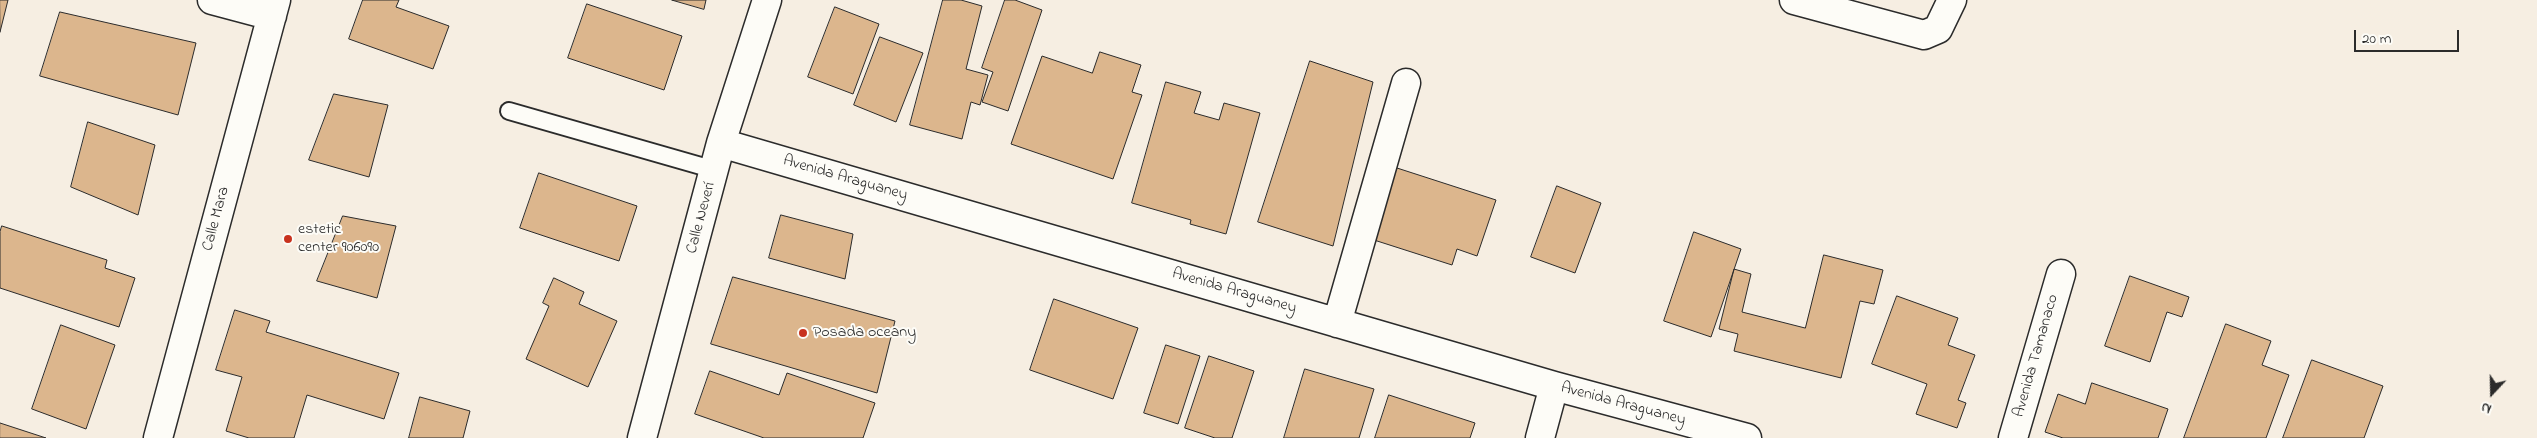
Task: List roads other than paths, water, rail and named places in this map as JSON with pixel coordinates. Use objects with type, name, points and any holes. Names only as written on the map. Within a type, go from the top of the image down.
[{"type":"street","points":[[212,0],[274,8]]},
{"type":"street","name":"Calle Neverí","points":[[642,438],[722,143],[767,0]]},
{"type":"street","points":[[1794,0],[1924,35],[1938,28],[1952,0]]},
{"type":"street","name":"Calle Mara","points":[[158,438],[274,8]]},
{"type":"street","points":[[1337,322],[1406,83]]},
{"type":"street","name":"Avenida Araguaney","points":[[722,143],[1554,386],[1748,438]]},
{"type":"street","name":"Avenida Tamanaco","points":[[2013,438],[2061,274]]},
{"type":"street","points":[[1540,438],[1554,386]]},
{"type":"lane","points":[[509,111],[715,170]]},
{"type":"place","name":"estetic center 906090","points":[[288,239]]},
{"type":"place","name":"Posada oceany","points":[[803,333]]}]
